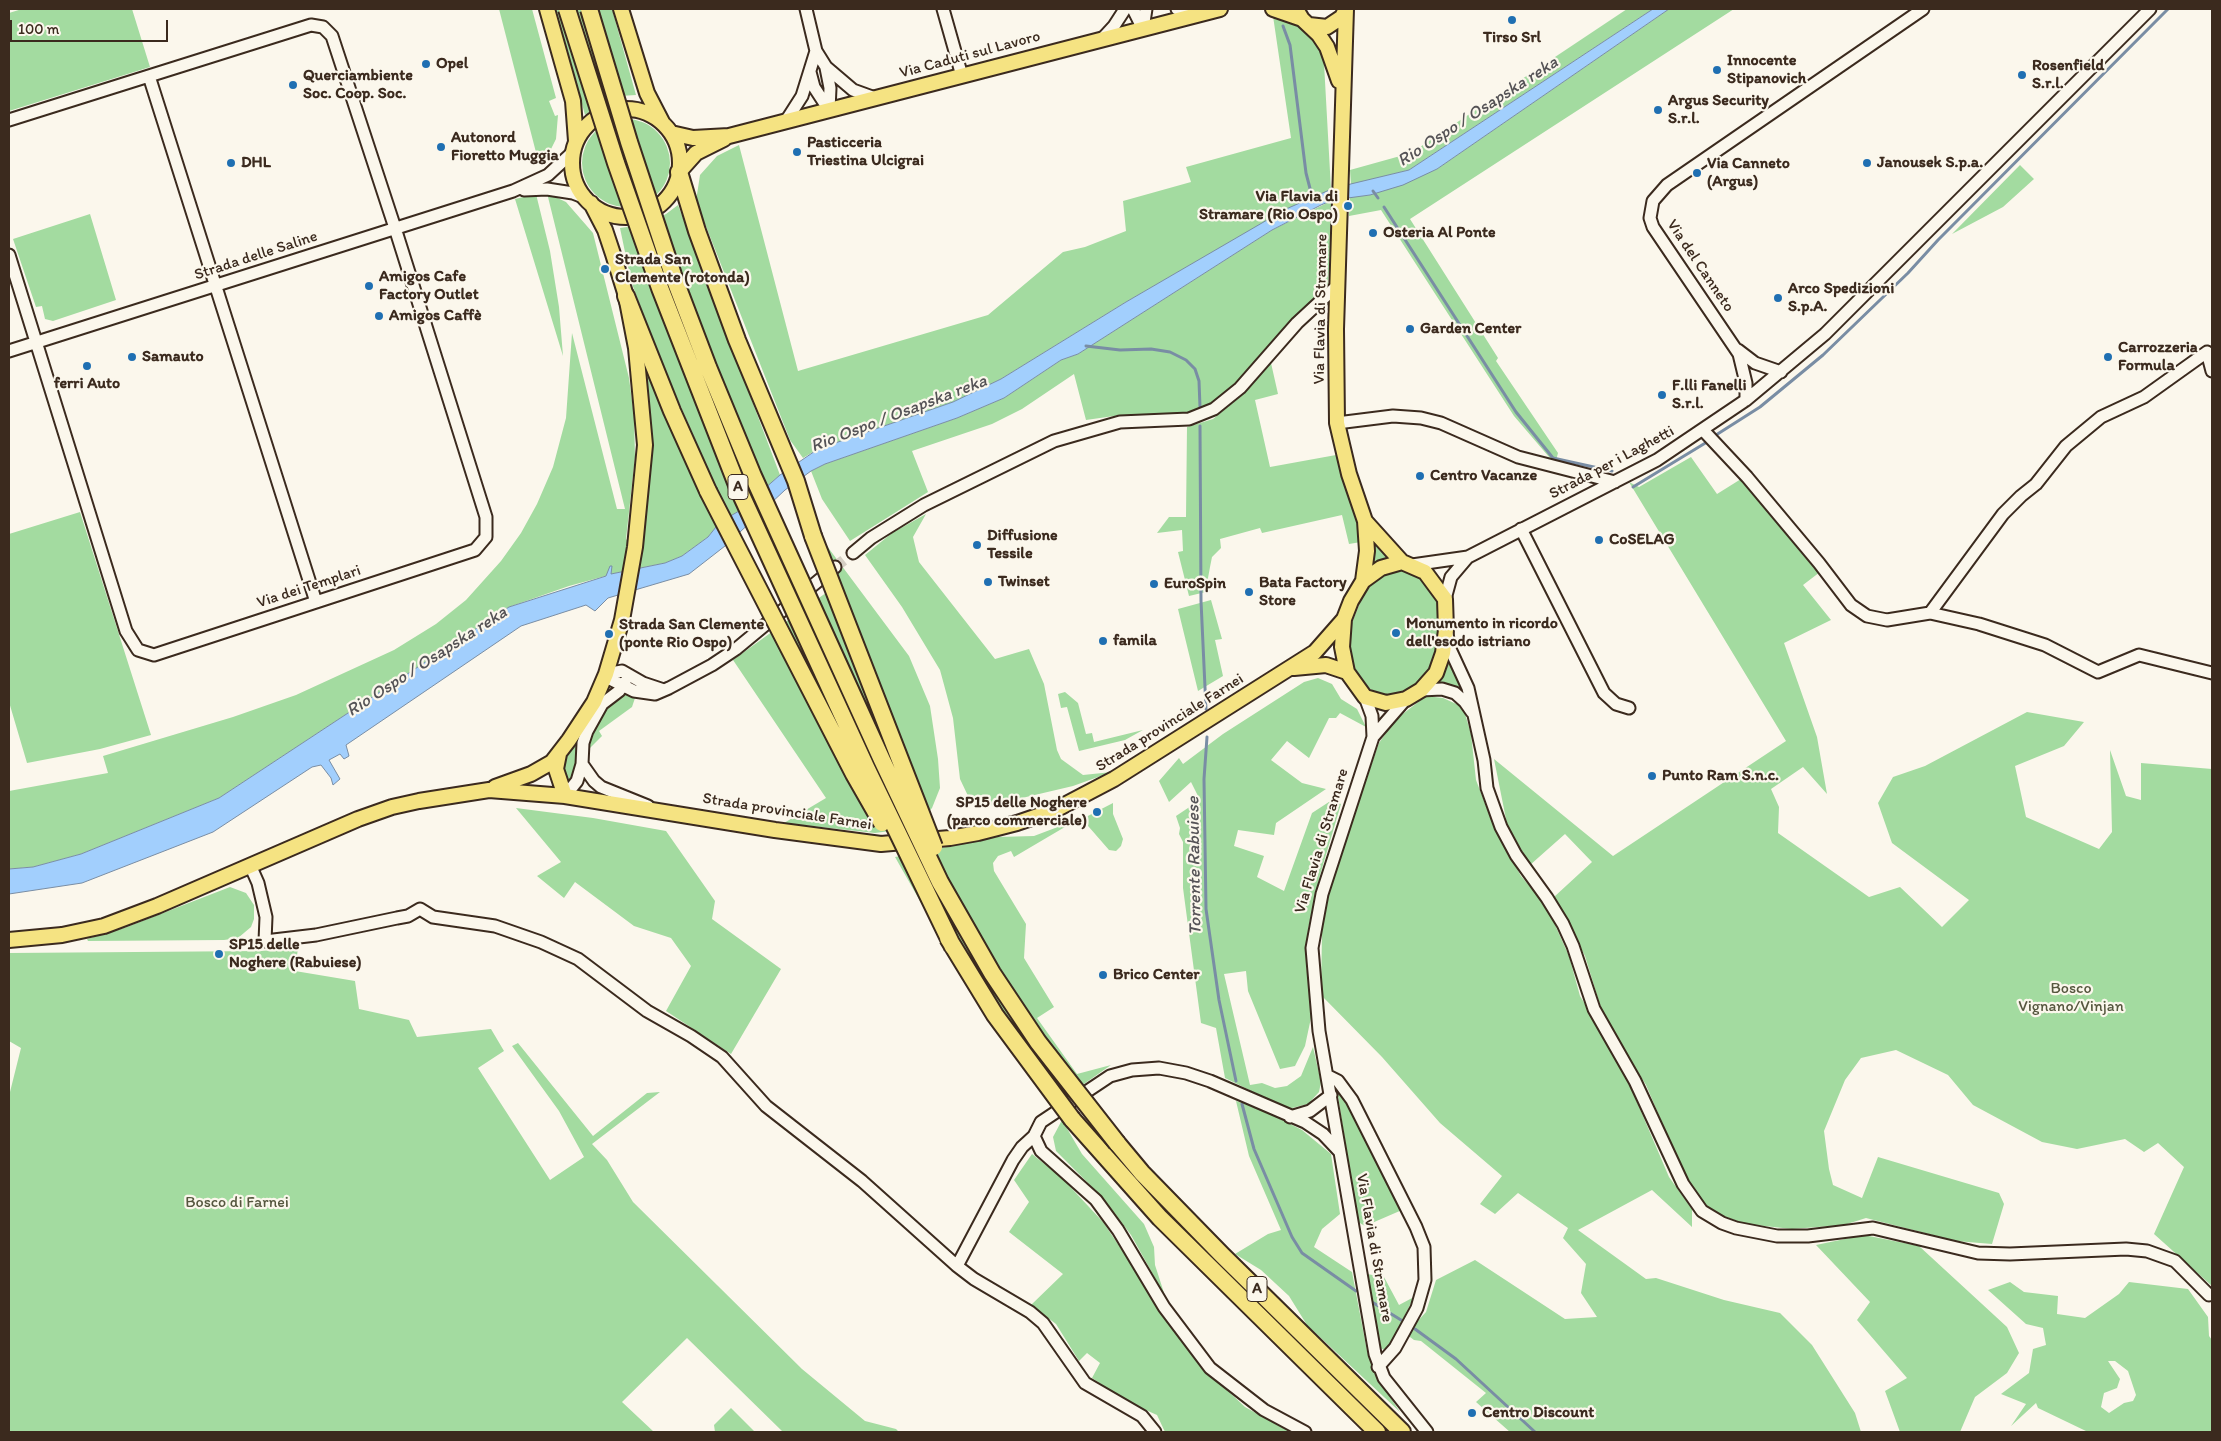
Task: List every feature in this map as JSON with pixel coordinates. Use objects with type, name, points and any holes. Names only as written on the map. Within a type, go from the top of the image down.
[{"type":"highway","name":"A","points":[[567,9],[616,163],[660,288],[739,490],[866,768],[953,947],[1013,1042],[1072,1119],[1160,1218],[1377,1432]]},
{"type":"highway","name":"A","points":[[589,9],[628,142],[673,275],[712,376],[754,476],[882,760],[937,874],[992,973],[1038,1042],[1142,1173],[1222,1255],[1402,1432]]},
{"type":"highway","points":[[679,172],[697,231],[737,340],[796,481],[813,536],[963,922]]},
{"type":"highway","points":[[626,296],[672,410],[708,491],[854,774],[953,947]]},
{"type":"main road","points":[[547,9],[573,101],[575,147]]},
{"type":"main road","points":[[588,201],[612,215],[624,217],[639,215],[656,208],[670,194],[679,172],[678,149],[647,93],[621,9]]},
{"type":"main road","name":"Via Caduti sul Lavoro","points":[[667,128],[693,138],[729,136],[1220,9]]},
{"type":"main road","points":[[1273,9],[1302,17]]},
{"type":"main road","name":"Via Flavia di Stramare","points":[[1302,17],[1327,27],[1342,17],[1346,9]]},
{"type":"main road","name":"Via Flavia di Stramare","points":[[1346,9],[1336,329],[1337,423],[1349,474],[1365,521],[1367,551],[1364,581]]},
{"type":"main road","name":"Via Flavia di Stramare","points":[[1302,17],[1327,46],[1342,94]]},
{"type":"main road","points":[[489,790],[542,769],[559,753],[594,702],[606,674],[622,620],[634,548],[644,445],[637,356],[626,296],[606,230],[579,190],[574,176],[572,159],[583,130],[596,118],[617,110],[633,109],[648,113],[667,128]]},
{"type":"main road","name":"Via Caduti sul Lavoro","points":[[679,172],[696,153],[729,136]]},
{"type":"main road","name":"Via Flavia di Stramare","points":[[1365,521],[1407,564],[1425,572],[1445,599],[1446,630],[1443,653],[1436,673],[1421,690],[1406,699],[1386,703],[1365,697],[1347,672],[1342,647],[1344,620],[1351,601],[1364,581],[1381,568],[1407,564]]},
{"type":"main road","name":"Strada provinciale Farnei","points":[[9,940],[62,936],[104,926],[157,906],[358,818],[392,807],[446,795],[489,790],[565,796],[657,809],[776,830],[881,844],[950,838],[978,833],[1017,823],[1080,798],[1291,669],[1315,652],[1344,620]]},
{"type":"main road","name":"Strada provinciale Farnei","points":[[1291,669],[1326,665],[1347,672]]},
{"type":"main road","points":[[559,753],[556,769],[565,796]]},
{"type":"street","points":[[806,9],[816,51],[826,67],[853,90],[875,98]]},
{"type":"street","points":[[944,9],[962,76]]},
{"type":"street","points":[[1102,39],[1125,9]]},
{"type":"street","points":[[1134,9],[1143,29]]},
{"type":"street","points":[[1143,29],[1146,9]]},
{"type":"street","points":[[1176,9],[1199,14]]},
{"type":"street","name":"Via del Canneto","points":[[1746,400],[1745,375],[1736,348],[1653,227],[1650,218],[1653,201],[1667,184],[1923,9]]},
{"type":"street","name":"Strada per i Laghetti","points":[[1407,564],[1468,556],[1657,460],[1746,400],[1825,334],[2150,9]]},
{"type":"street","name":"Via dei Templari","points":[[9,120],[311,25],[323,27],[332,36],[395,228],[486,517],[486,537],[475,550],[154,655],[138,650],[126,631],[9,255]]},
{"type":"street","points":[[786,121],[802,96],[816,51]]},
{"type":"street","points":[[826,67],[830,88],[829,110]]},
{"type":"street","points":[[810,72],[814,87],[829,110]]},
{"type":"street","points":[[149,76],[316,602]]},
{"type":"street","name":"Strada delle Saline","points":[[9,351],[513,191],[548,176],[575,147]]},
{"type":"street","name":"Strada delle Saline","points":[[513,191],[548,189],[573,193],[588,201]]},
{"type":"street","points":[[853,553],[871,538],[924,505],[1054,441],[1120,422],[1189,419],[1214,409],[1240,388],[1297,323],[1338,285]]},
{"type":"street","name":"Via del Canneto","points":[[1736,348],[1755,363],[1781,372]]},
{"type":"street","points":[[1930,613],[2003,514],[2036,484],[2066,446],[2101,417],[2144,396],[2207,352],[2212,371]]},
{"type":"street","points":[[1337,423],[1393,416],[1420,418],[1441,423],[1518,457],[1616,482]]},
{"type":"street","points":[[1703,430],[1747,477],[1854,608],[1867,616],[1880,620],[1930,613],[2019,635],[2064,654],[2098,672],[2139,655],[2212,673]]},
{"type":"street","points":[[1521,529],[1604,693],[1616,704],[1629,708]]},
{"type":"street","name":"Strada per i Laghetti","points":[[1445,599],[1451,577],[1468,556]]},
{"type":"street","points":[[664,690],[643,683],[628,673],[612,671],[606,674],[624,686],[643,693],[655,694],[664,690],[694,676],[736,649],[835,567]]},
{"type":"street","points":[[1446,630],[1450,648],[1468,688],[1487,788],[1505,836],[1563,924],[1596,1014],[1636,1081],[1683,1184],[1695,1203],[1710,1217],[1736,1228],[1765,1235],[1808,1236],[1873,1228],[1978,1253],[2018,1254],[2136,1249],[2164,1256],[2174,1261],[2209,1295]]},
{"type":"street","points":[[565,796],[577,781],[582,764],[583,743],[595,716],[602,704],[624,686],[628,673]]},
{"type":"street","points":[[1421,690],[1442,690],[1455,693],[1466,702],[1475,717]]},
{"type":"street","name":"Via Flavia di Stramare","points":[[1365,697],[1372,716],[1373,737],[1322,894],[1312,948],[1319,1031],[1378,1367],[1395,1394],[1427,1432]]},
{"type":"street","name":"Via Flavia di Stramare","points":[[1373,737],[1406,699]]},
{"type":"street","points":[[582,764],[594,781],[601,787],[657,809]]},
{"type":"street","points":[[250,866],[258,883],[266,917],[265,941],[316,934],[408,916],[420,909],[434,916],[495,926],[541,942],[578,959],[647,1011],[691,1036],[722,1057],[766,1106],[862,1181],[957,1266],[971,1277],[1030,1312],[1043,1322],[1085,1383],[1142,1416],[1155,1432]]},
{"type":"street","points":[[957,1266],[1013,1160],[1022,1147],[1034,1136],[1041,1122],[1089,1088],[1110,1076],[1132,1070],[1159,1068],[1186,1073],[1314,1127],[1322,1129],[1334,1120],[1320,1112],[1310,1111],[1290,1116]]},
{"type":"street","name":"Via Flavia di Stramare","points":[[1328,1076],[1338,1081],[1352,1100],[1416,1227],[1424,1247],[1425,1280],[1417,1308],[1395,1348],[1378,1367]]},
{"type":"street","points":[[1310,1111],[1331,1095]]},
{"type":"street","points":[[1314,1127],[1340,1152]]},
{"type":"street","points":[[1034,1136],[1041,1151],[1101,1208],[1118,1230],[1164,1307],[1210,1368],[1264,1410],[1305,1432]]},
{"type":"green space","points":[[22,9],[132,9],[150,67],[9,111],[9,13]]},
{"type":"green space","points":[[499,9],[532,9],[556,98],[549,101],[555,116],[558,115],[556,139],[549,153],[539,164]]},
{"type":"green space","points":[[556,9],[612,9],[636,95],[620,96],[602,102],[585,115]]},
{"type":"green space","points":[[1627,9],[1653,9],[1409,170],[1351,185],[1350,170],[1411,153]]},
{"type":"green space","points":[[1669,9],[1734,9],[1410,219],[1498,358],[1496,361],[1558,453],[1555,464],[1514,416],[1381,210],[1349,216],[1350,197],[1370,195],[1437,169]]},
{"type":"green space","points":[[1273,16],[1289,20],[1305,28],[1318,43],[1324,63],[1331,190],[1286,210],[1126,302],[1001,379],[953,402],[818,449],[803,458],[790,440],[696,201],[700,175],[717,156],[739,145],[798,371],[988,315],[1063,252],[1085,247],[1126,231],[1123,201],[1191,182],[1186,167],[1291,138]]},
{"type":"green space","points":[[626,119],[643,122],[651,126],[663,138],[667,146],[670,163],[667,180],[663,188],[651,200],[643,204],[626,207],[609,204],[601,200],[589,188],[585,180],[582,163],[585,146],[589,138],[601,126],[609,122]]},
{"type":"green space","points":[[2020,165],[2034,179],[2003,207],[1952,234]]},
{"type":"green space","points":[[547,193],[566,202],[593,233],[629,378],[634,416],[635,457],[626,539],[634,548],[642,549],[650,435],[646,366],[700,496],[716,487],[659,357],[631,281],[620,228],[647,224],[678,205],[780,475],[739,511],[720,522],[708,537],[682,556],[665,563],[620,572],[569,586],[509,607],[219,798],[81,854],[33,867],[9,869],[9,791],[108,773],[103,756],[233,717],[296,695],[394,650],[436,624],[466,600],[501,561],[521,533],[537,504],[553,467],[566,418],[572,333],[617,509],[625,509]]},
{"type":"green space","points":[[536,194],[550,251],[559,307],[563,356],[515,199]]},
{"type":"green space","points":[[1333,200],[1328,286],[1291,320],[1240,378],[1212,405],[1188,415],[1121,415],[1086,420],[1074,374],[1022,409],[992,424],[912,451],[928,492],[850,541],[822,499],[811,471],[825,464],[957,418],[1004,398],[1061,360],[1078,354],[1272,230]]},
{"type":"green space","points":[[90,214],[116,300],[53,321],[45,319],[42,306],[36,307],[13,239]]},
{"type":"green space","points":[[1271,363],[1278,394],[1255,400],[1270,467],[1336,455],[1359,527],[1361,542],[1349,544],[1342,515],[1262,533],[1260,528],[1220,539],[1221,548],[1212,557],[1210,567],[1208,578],[1210,591],[1189,596],[1178,552],[1183,551],[1182,530],[1157,533],[1169,517],[1186,517],[1187,427],[1213,419],[1239,398]]},
{"type":"green space","name":"Bosco Vignano/Vinjan","points":[[1691,457],[1717,494],[1741,479],[1820,572],[1803,585],[1831,620],[1784,643],[1817,737],[1827,794],[1803,767],[1771,789],[1779,807],[1778,833],[1869,897],[1900,887],[1942,927],[1969,900],[1892,843],[1878,803],[1893,777],[1925,766],[2027,712],[2084,722],[2064,746],[2015,766],[2026,817],[2099,849],[2112,832],[2110,750],[2126,796],[2141,800],[2141,763],[2212,769],[2212,1286],[2154,1234],[2184,1167],[2158,1143],[2144,1152],[2125,1139],[2077,1149],[2042,1142],[1973,1105],[1948,1075],[1896,1050],[1861,1058],[1845,1080],[1824,1131],[1833,1185],[1862,1198],[1878,1157],[1999,1193],[2004,1204],[1992,1244],[1956,1241],[1866,1218],[1844,1225],[1792,1229],[1746,1224],[1712,1212],[1687,1181],[1646,1085],[1604,1018],[1585,956],[1554,897],[1592,862],[1565,834],[1530,865],[1507,824],[1494,759],[1613,856],[1786,741],[1629,482],[1639,487]]},
{"type":"green space","points":[[80,512],[151,735],[100,749],[27,763],[9,702],[9,534]]},
{"type":"green space","points":[[926,514],[913,537],[919,562],[995,659],[1029,649],[1044,684],[1057,750],[1061,759],[1083,775],[1112,772],[1073,786],[988,806],[969,798],[960,779],[953,718],[940,670],[902,607],[865,555],[892,533]]},
{"type":"green space","points":[[1372,539],[1388,557],[1371,564]]},
{"type":"green space","points":[[824,542],[909,656],[930,706],[938,759],[940,788],[932,808],[918,824],[905,829],[875,833],[784,823],[826,798],[733,660],[841,582]]},
{"type":"green space","points":[[1398,569],[1417,574],[1431,587],[1438,606],[1440,638],[1433,662],[1423,678],[1409,691],[1389,699],[1361,684],[1351,659],[1350,628],[1365,590],[1385,572]]},
{"type":"green space","points":[[1211,600],[1222,639],[1215,640],[1223,676],[1198,691],[1178,609]]},
{"type":"green space","points":[[1449,657],[1464,691],[1449,686],[1435,685],[1444,675]]},
{"type":"green space","points":[[1318,678],[1332,684],[1341,699],[1357,709],[1366,727],[1340,713],[1336,718],[1329,718],[1309,758],[1287,741],[1271,760],[1302,783],[1326,789],[1276,823],[1274,835],[1238,830],[1234,846],[1264,856],[1257,877],[1284,891],[1312,813],[1332,800],[1341,804],[1320,875],[1308,929],[1306,964],[1312,1013],[1305,1046],[1295,1066],[1280,1069],[1248,991],[1246,971],[1224,974],[1250,1085],[1262,1083],[1275,1088],[1287,1086],[1301,1076],[1313,1047],[1321,1082],[1319,1092],[1308,1104],[1288,1109],[1225,1078],[1216,1028],[1201,1023],[1183,888],[1183,842],[1179,834],[1180,828],[1176,816],[1200,800],[1191,782],[1169,802],[1159,781],[1179,758],[1183,764],[1223,734],[1304,682]]},
{"type":"green space","points":[[1065,692],[1078,703],[1086,734],[1092,733],[1094,742],[1143,730],[1125,740],[1079,751],[1067,707],[1061,708],[1058,694]]},
{"type":"green space","points":[[625,694],[635,698],[632,707],[599,731],[602,736],[586,752],[590,737],[607,706]]},
{"type":"green space","points":[[1426,696],[1443,698],[1463,707],[1471,734],[1476,780],[1494,827],[1521,876],[1547,907],[1569,956],[1580,996],[1601,1030],[1628,1081],[1669,1177],[1692,1209],[1692,1227],[1652,1190],[1578,1230],[1646,1279],[1656,1278],[1724,1300],[1780,1313],[1812,1345],[1855,1413],[1861,1432],[1510,1432],[1476,1402],[1486,1393],[1421,1341],[1414,1340],[1406,1334],[1426,1312],[1436,1280],[1475,1260],[1565,1319],[1597,1317],[1581,1293],[1586,1264],[1563,1238],[1568,1228],[1518,1193],[1495,1214],[1480,1204],[1502,1176],[1440,1123],[1382,1057],[1321,995],[1322,932],[1332,878],[1379,743],[1395,720]]},
{"type":"green space","points":[[577,739],[575,776],[567,783],[562,775],[563,755]]},
{"type":"green space","points":[[1113,803],[1113,814],[1123,839],[1121,846],[1116,851],[1109,850],[1082,819]]},
{"type":"green space","points":[[516,808],[593,818],[666,831],[715,901],[712,919],[781,969],[731,1054],[666,1011],[691,966],[671,938],[634,926],[575,882],[564,898],[537,876],[561,862]]},
{"type":"green space","points":[[1070,824],[1014,857],[1011,851],[998,856],[993,863],[994,871],[1026,924],[1024,958],[1054,1007],[1037,1018],[1077,1074],[1111,1065],[1051,1107],[962,975],[895,857],[997,837],[1034,836]]},
{"type":"green space","points":[[230,887],[246,893],[254,905],[254,919],[251,927],[238,938],[224,940],[88,941],[87,939],[127,927]]},
{"type":"green space","name":"Bosco di Farnei","points":[[298,948],[295,971],[355,981],[359,1009],[409,1020],[417,1037],[491,1029],[504,1051],[478,1068],[550,1180],[584,1157],[559,1111],[512,1046],[518,1043],[593,1136],[647,1093],[660,1092],[592,1144],[607,1160],[633,1202],[802,1369],[865,1421],[896,1429],[899,1432],[783,1432],[687,1338],[622,1402],[654,1432],[9,1432],[9,1096],[21,1048],[9,1041],[9,953],[261,951]]},
{"type":"green space","points":[[1337,1090],[1347,1098],[1402,1210],[1365,1226],[1358,1222]]},
{"type":"green space","points":[[1236,1101],[1257,1107],[1302,1130],[1331,1154],[1340,1214],[1322,1229],[1314,1247],[1352,1272],[1367,1351],[1376,1376],[1400,1412],[1307,1325],[1289,1296],[1261,1270],[1235,1254],[1268,1234],[1281,1230],[1249,1156]]},
{"type":"green space","points":[[1062,1120],[1082,1154],[1144,1224],[1154,1247],[1155,1265],[1165,1296],[1131,1235],[1104,1199],[1056,1151],[1053,1137]]},
{"type":"green space","points":[[1032,1154],[1062,1178],[1103,1222],[1186,1345],[1208,1372],[1245,1407],[1290,1432],[1165,1432],[1157,1415],[1128,1402],[1092,1378],[1100,1363],[1087,1353],[1079,1361],[1056,1324],[1031,1305],[1063,1274],[1009,1232],[1029,1202],[1014,1180]]},
{"type":"green space","points":[[1864,1235],[1919,1246],[2007,1327],[2019,1353],[2007,1373],[1975,1397],[1960,1432],[1900,1432],[1885,1391],[1907,1378],[1857,1320],[1870,1302],[1816,1245]]},
{"type":"green space","points":[[1367,1274],[1384,1277],[1399,1305],[1414,1297],[1387,1351],[1380,1348]]},
{"type":"green space","points":[[2010,1282],[2024,1292],[2058,1296],[2057,1314],[2085,1318],[2119,1294],[2129,1282],[2188,1289],[2208,1317],[2209,1336],[2212,1340],[2212,1432],[2088,1432],[2038,1408],[2036,1403],[2011,1426],[2026,1404],[2001,1394],[2029,1373],[2033,1349],[2046,1345],[2043,1328],[2026,1324],[1988,1290]],"holes":[[[2108,1361],[2115,1361],[2128,1371],[2136,1395],[2133,1401],[2124,1403],[2109,1413],[2101,1407],[2104,1393],[2117,1388],[2120,1379]]]},
{"type":"green space","points":[[731,1408],[755,1432],[715,1432],[714,1425]]},
{"type":"water","name":"Rio Ospo / Osapska reka","points":[[1653,9],[1669,9],[1437,169],[1403,185],[1370,195],[1333,200],[1272,230],[1078,354],[1061,360],[1004,398],[957,418],[825,464],[811,471],[785,490],[725,546],[689,574],[608,598],[595,611],[586,605],[521,626],[346,745],[349,756],[344,759],[340,754],[329,760],[340,779],[333,785],[331,778],[321,765],[312,767],[213,832],[82,883],[9,894],[9,869],[33,867],[81,854],[219,798],[509,607],[606,576],[610,566],[612,566],[611,574],[665,563],[682,556],[708,537],[720,522],[739,511],[780,475],[818,449],[953,402],[1001,379],[1126,302],[1286,209],[1334,188],[1409,170]]},
{"type":"waterway","points":[[1716,435],[1760,407],[1823,355],[1908,273],[1938,240],[2168,9]]},
{"type":"waterway","points":[[1283,26],[1290,45],[1306,173],[1313,200]]},
{"type":"waterway","points":[[1373,191],[1378,198]]},
{"type":"waterway","points":[[1384,207],[1516,412],[1553,458],[1612,471]]},
{"type":"waterway","name":"Torrente Rabuiese","points":[[1086,346],[1120,350],[1151,349],[1170,352],[1186,360],[1195,369],[1199,381],[1200,407]]},
{"type":"waterway","name":"Torrente Rabuiese","points":[[1200,426],[1201,601],[1206,709]]},
{"type":"waterway","points":[[1633,487],[1707,442]]},
{"type":"waterway","name":"Torrente Rabuiese","points":[[1207,737],[1204,779],[1206,909],[1219,1000],[1236,1081]]},
{"type":"waterway","name":"Torrente Rabuiese","points":[[1242,1104],[1254,1149],[1292,1237],[1302,1253],[1356,1291]]},
{"type":"waterway","name":"Torrente Rabuiese","points":[[1372,1302],[1401,1320]]},
{"type":"waterway","name":"Torrente Rabuiese","points":[[1415,1329],[1456,1359],[1535,1432]]},
{"type":"tunnel","points":[[835,567],[853,553]]},
{"type":"place","name":"Tirso Srl","points":[[1512,20]]},
{"type":"place","name":"Opel","points":[[426,64]]},
{"type":"place","name":"Innocente Stipanovich","points":[[1717,70]]},
{"type":"place","name":"Rosenfield S.r.l.","points":[[2022,75]]},
{"type":"place","name":"Querciambiente Soc. Coop. Soc.","points":[[293,85]]},
{"type":"place","name":"Argus Security S.r.l.","points":[[1658,110]]},
{"type":"place","name":"Autonord Fioretto Muggia","points":[[441,147]]},
{"type":"place","name":"Pasticceria Triestina Ulcigrai","points":[[797,152]]},
{"type":"place","name":"DHL","points":[[231,163]]},
{"type":"place","name":"Janousek S.p.a.","points":[[1867,163]]},
{"type":"place","name":"Via Canneto (Argus)","points":[[1697,173]]},
{"type":"place","name":"Via Flavia di Stramare (Rio Ospo)","points":[[1348,206]]},
{"type":"place","name":"Osteria Al Ponte","points":[[1373,233]]},
{"type":"place","name":"Strada San Clemente (rotonda)","points":[[605,269]]},
{"type":"place","name":"Amigos Cafe Factory Outlet","points":[[369,286]]},
{"type":"place","name":"Arco Spedizioni S.p.A.","points":[[1778,298]]},
{"type":"place","name":"Amigos Caffè","points":[[379,316]]},
{"type":"place","name":"Garden Center","points":[[1410,329]]},
{"type":"place","name":"Samauto","points":[[132,357]]},
{"type":"place","name":"Carrozzeria Formula","points":[[2108,357]]},
{"type":"place","name":"ferri Auto","points":[[87,366]]},
{"type":"place","name":"F.lli Fanelli S.r.l.","points":[[1662,395]]},
{"type":"place","name":"Centro Vacanze","points":[[1420,476]]},
{"type":"place","name":"CoSELAG","points":[[1599,540]]},
{"type":"place","name":"Diffusione Tessile","points":[[977,545]]},
{"type":"place","name":"Twinset","points":[[988,582]]},
{"type":"place","name":"EuroSpin","points":[[1154,584]]},
{"type":"place","name":"Bata Factory Store","points":[[1249,592]]},
{"type":"place","name":"Monumento in ricordo dell'esodo istriano","points":[[1396,633]]},
{"type":"place","name":"Strada San Clemente (ponte Rio Ospo)","points":[[609,634]]},
{"type":"place","name":"famila","points":[[1103,641]]},
{"type":"place","name":"Punto Ram S.n.c.","points":[[1652,776]]},
{"type":"place","name":"SP15 delle Noghere (parco commerciale)","points":[[1097,812]]},
{"type":"place","name":"SP15 delle Noghere (Rabuiese)","points":[[219,954]]},
{"type":"place","name":"Brico Center","points":[[1103,975]]},
{"type":"place","name":"Centro Discount","points":[[1472,1413]]}]
